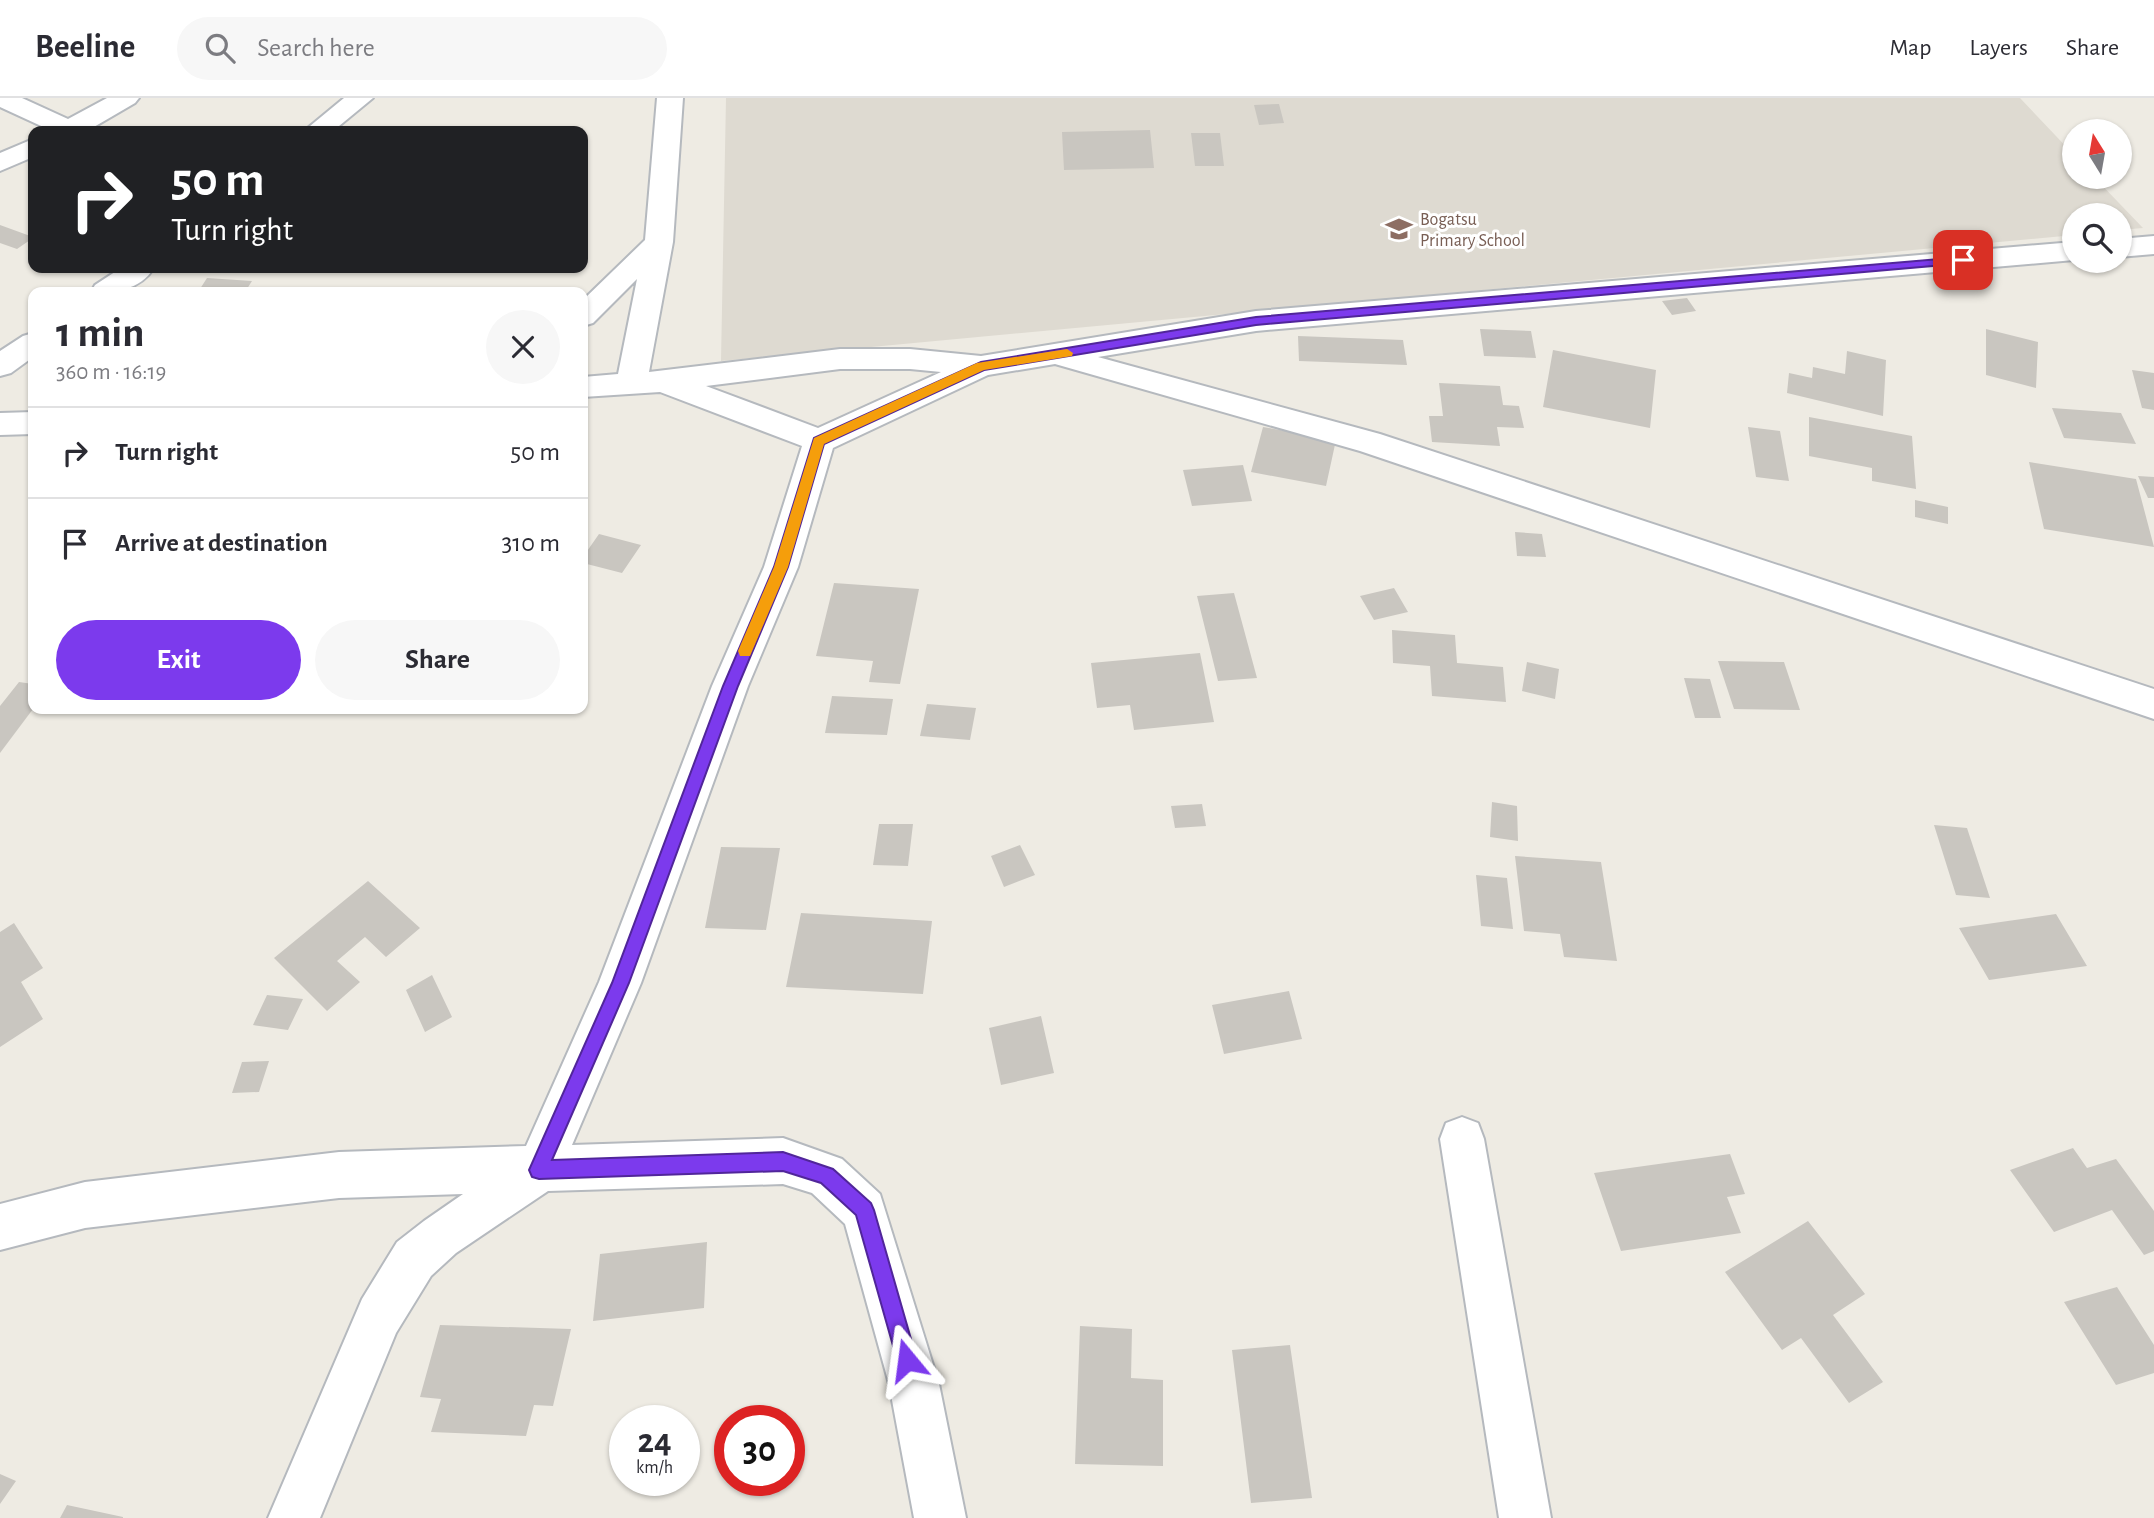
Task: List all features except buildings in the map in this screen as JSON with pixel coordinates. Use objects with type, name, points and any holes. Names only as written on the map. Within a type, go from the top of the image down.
[{"type":"street","points":[[1,98],[59,126]]},
{"type":"street","points":[[78,126],[126,98]]},
{"type":"street","points":[[324,126],[360,98]]},
{"type":"street","points":[[631,384],[660,242],[670,98]]},
{"type":"street","points":[[0,163],[28,149]]},
{"type":"street","points":[[588,311],[660,242]]},
{"type":"street","points":[[2132,247],[2154,245]]},
{"type":"street","points":[[588,387],[663,381],[839,359],[910,359],[981,366],[1256,321],[2062,252]]},
{"type":"street","points":[[112,287],[133,273]]},
{"type":"street","points":[[0,366],[28,346]]},
{"type":"street","points":[[1056,355],[1369,442],[2154,704]]},
{"type":"street","points":[[663,381],[819,441],[981,366]]},
{"type":"street","points":[[0,424],[28,423]]},
{"type":"street","points":[[294,1518],[379,1316],[414,1259],[440,1237],[539,1170],[620,983],[730,686],[781,567],[819,441]]},
{"type":"street","points":[[1462,1139],[1525,1518]]},
{"type":"street","points":[[0,1227],[85,1205],[339,1175],[783,1161],[826,1175],[864,1210],[914,1384],[940,1518]]},
{"type":"shaded area","name":"Bogatsu Primary School","points":[[726,98],[2020,98],[2062,142],[2062,189],[2106,189],[2119,203],[2062,203],[2062,236],[721,361]]},
{"type":"shaded area","name":"Bogatsu Primary School","points":[[2132,217],[2143,228],[2132,229]]},
{"type":"slow traffic","points":[[745,651],[781,567],[819,441],[981,366],[1067,353]]},
{"type":"place","name":"Bogatsu Primary School","points":[[1399,229]]},
{"type":"route","points":[[907,1360],[864,1210],[826,1175],[783,1161],[539,1170],[620,983],[730,686],[781,567],[819,441],[981,366],[1256,321],[1963,260]]}]
